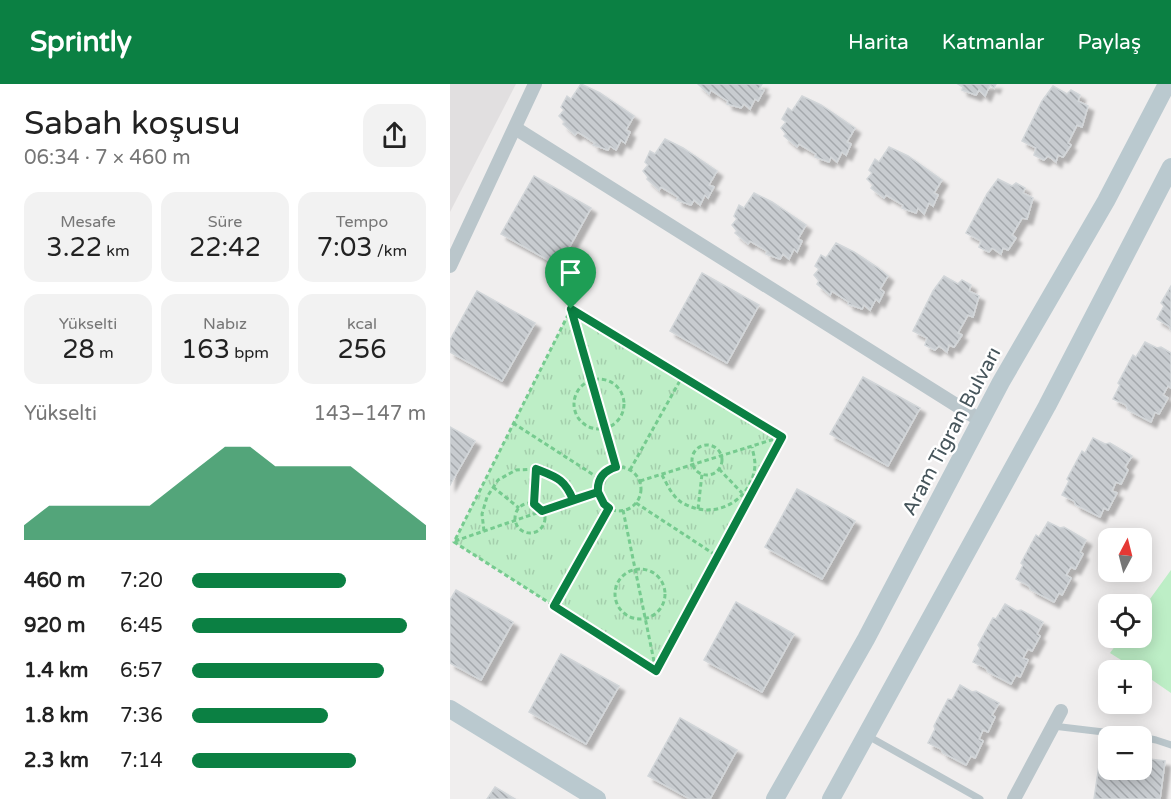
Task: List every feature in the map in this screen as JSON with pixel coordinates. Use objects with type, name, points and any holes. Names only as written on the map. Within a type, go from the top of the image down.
[{"type":"main road","name":"Aram Tigran Bulvarı","points":[[776,799],[866,639],[980,420],[1106,201],[1167,84]]},
{"type":"main road","points":[[831,799],[1047,406],[1171,167]]},
{"type":"main road","points":[[450,709],[597,799]]},
{"type":"street","points":[[450,266],[535,84]]},
{"type":"street","points":[[515,128],[980,420]]},
{"type":"street","points":[[1014,799],[1061,711]]},
{"type":"lane","points":[[1053,726],[1098,732]]},
{"type":"lane","points":[[866,735],[980,799]]},
{"type":"lane","points":[[1152,739],[1171,746]]},
{"type":"path","points":[[454,542],[576,299]]},
{"type":"path","points":[[571,309],[782,437]]},
{"type":"path","points":[[571,309],[616,467]]},
{"type":"path","points":[[630,470],[682,377]]},
{"type":"path","points":[[591,380],[607,380],[620,390],[623,397],[623,413],[613,426],[596,430],[581,423],[576,415],[573,407],[574,398],[583,384],[591,380]]},
{"type":"path","points":[[513,423],[600,479]]},
{"type":"path","points":[[640,481],[782,437]]},
{"type":"path","points":[[656,671],[782,437]]},
{"type":"path","points":[[702,446],[712,446],[721,456],[719,469],[711,474],[698,472],[693,465],[695,452],[702,446]]},
{"type":"path","points":[[662,475],[681,502],[698,509],[716,510],[732,504],[743,494],[751,481],[755,464],[752,447]]},
{"type":"path","points":[[616,467],[630,470],[640,481],[640,496],[636,503],[623,510],[609,508],[604,504],[598,492],[597,485],[600,479],[604,473],[616,467]]},
{"type":"path","points":[[484,531],[482,514],[486,496],[498,480],[516,470],[536,469],[559,478],[569,490],[573,500]]},
{"type":"path","points":[[534,504],[536,469]]},
{"type":"path","points":[[719,469],[743,494]]},
{"type":"path","points":[[698,509],[702,474]]},
{"type":"path","points":[[494,486],[519,508]]},
{"type":"path","points":[[454,542],[598,492]]},
{"type":"path","points":[[636,503],[718,556]]},
{"type":"path","points":[[526,504],[534,504],[542,511],[544,521],[539,530],[529,533],[520,529],[515,521],[519,508],[526,504]]},
{"type":"path","points":[[554,606],[609,508]]},
{"type":"path","points":[[623,510],[656,671]]},
{"type":"path","points":[[454,542],[656,671]]},
{"type":"path","points":[[635,570],[652,572],[659,578],[665,594],[660,610],[645,619],[629,618],[618,607],[615,599],[616,584],[621,577],[635,570]]},
{"type":"shaded area","points":[[450,84],[516,84],[450,212]]},
{"type":"green space","points":[[571,309],[782,437],[656,671],[454,542]]},
{"type":"green space","points":[[1171,570],[1171,693],[1152,680],[1152,660],[1121,660],[1110,653],[1114,648],[1152,648],[1152,596]]},
{"type":"building","points":[[581,84],[600,93],[634,116],[626,130],[630,132],[625,143],[621,140],[616,150],[610,146],[608,150],[593,145],[595,143],[578,132],[575,135],[563,124],[565,122],[559,116],[564,110],[561,107],[567,96],[571,99]]},
{"type":"building","points":[[698,84],[762,84],[759,89],[764,90],[758,101],[755,99],[750,109],[744,104],[741,108],[727,104],[728,101],[711,90],[709,94]]},
{"type":"building","points":[[958,84],[996,84],[994,88],[990,85],[985,96],[979,90],[976,95],[962,90],[963,87]]},
{"type":"building","points":[[1053,86],[1067,94],[1071,90],[1080,95],[1078,101],[1088,106],[1082,127],[1077,125],[1068,143],[1071,145],[1063,157],[1058,155],[1056,162],[1048,156],[1044,160],[1034,155],[1036,148],[1022,141],[1042,101]]},
{"type":"building","points":[[802,96],[821,105],[855,128],[847,142],[851,144],[846,155],[842,152],[837,162],[831,157],[829,162],[815,157],[816,154],[799,144],[797,147],[784,136],[786,134],[781,128],[786,122],[782,119],[788,108],[792,111]]},
{"type":"building","points":[[665,139],[717,171],[709,185],[714,187],[708,198],[705,195],[700,205],[694,200],[691,205],[677,200],[678,197],[661,187],[659,190],[647,179],[643,171],[648,165],[645,162],[650,151],[655,154]]},
{"type":"building","points":[[889,147],[908,156],[942,180],[934,193],[938,195],[933,206],[929,203],[924,214],[918,208],[916,213],[902,208],[903,205],[886,195],[884,198],[871,188],[873,185],[867,179],[872,173],[869,170],[875,159],[879,162]]},
{"type":"building","points":[[534,176],[591,208],[559,266],[501,234]]},
{"type":"building","points":[[998,179],[1012,186],[1016,183],[1025,188],[1023,193],[1033,198],[1027,219],[1022,218],[1012,235],[1016,238],[1008,250],[1003,248],[1001,254],[992,248],[989,252],[979,247],[981,241],[966,233],[987,194]]},
{"type":"building","points":[[754,193],[806,225],[798,239],[802,241],[797,252],[794,249],[789,259],[783,254],[780,259],[766,254],[767,251],[750,241],[748,244],[735,233],[737,231],[732,225],[737,219],[734,216],[739,205],[744,208]]},
{"type":"building","points":[[836,243],[854,252],[888,276],[880,289],[884,292],[879,302],[876,299],[870,310],[864,305],[862,309],[848,304],[849,302],[832,291],[830,295],[817,284],[819,281],[814,275],[819,269],[815,266],[821,255],[826,258]]},
{"type":"building","points":[[702,273],[759,305],[727,363],[670,331]]},
{"type":"building","points":[[944,276],[958,284],[962,280],[971,285],[969,291],[979,296],[973,317],[968,315],[958,333],[962,335],[954,347],[949,345],[947,352],[939,346],[935,350],[925,345],[927,338],[913,331],[933,291]]},
{"type":"building","points":[[1171,286],[1171,330],[1169,326],[1157,319],[1164,306],[1161,303]]},
{"type":"building","points":[[477,291],[535,323],[502,381],[450,352],[450,340]]},
{"type":"building","points":[[1145,342],[1171,353],[1171,388],[1168,386],[1163,395],[1168,398],[1159,414],[1155,412],[1151,422],[1113,399],[1120,385],[1118,383],[1133,355],[1136,357]]},
{"type":"building","points":[[863,377],[920,408],[888,466],[830,434]]},
{"type":"building","points":[[450,427],[475,441],[450,485]]},
{"type":"building","points":[[1093,438],[1105,444],[1110,443],[1132,456],[1125,467],[1128,470],[1121,484],[1116,482],[1112,491],[1117,493],[1108,510],[1104,508],[1100,517],[1062,495],[1069,481],[1067,479],[1082,451],[1085,453]]},
{"type":"building","points":[[797,489],[855,521],[822,579],[765,547]]},
{"type":"building","points":[[1048,522],[1060,528],[1064,527],[1086,540],[1080,552],[1083,554],[1075,569],[1071,567],[1066,575],[1071,578],[1062,595],[1059,593],[1054,602],[1016,579],[1023,565],[1021,563],[1036,535],[1039,537]]},
{"type":"building","points":[[456,590],[513,622],[481,680],[450,663],[450,600]]},
{"type":"building","points":[[736,602],[794,634],[762,692],[704,660]]},
{"type":"building","points":[[1005,604],[1043,622],[1037,634],[1040,636],[1032,651],[1028,649],[1023,658],[1028,660],[1020,677],[1016,675],[1011,684],[973,662],[980,648],[978,645],[993,618],[996,619]]},
{"type":"building","points":[[561,654],[619,686],[586,744],[529,712]]},
{"type":"building","points":[[960,685],[999,703],[992,715],[995,717],[988,732],[983,730],[979,739],[983,741],[975,758],[971,756],[966,765],[928,743],[948,699],[952,700]]},
{"type":"building","points":[[680,718],[737,750],[710,799],[690,799],[648,776]]},
{"type":"building","points":[[1152,759],[1165,761],[1160,799],[1094,799],[1098,772],[1098,780],[1152,780]]},
{"type":"building","points":[[495,787],[515,799],[487,799]]},
{"type":"route","points":[[571,309],[616,467],[604,473],[597,485],[598,492],[573,500],[569,490],[559,478],[536,469],[534,504],[542,511],[598,492],[600,499],[609,508],[554,606],[656,671],[782,437],[571,309]]}]
